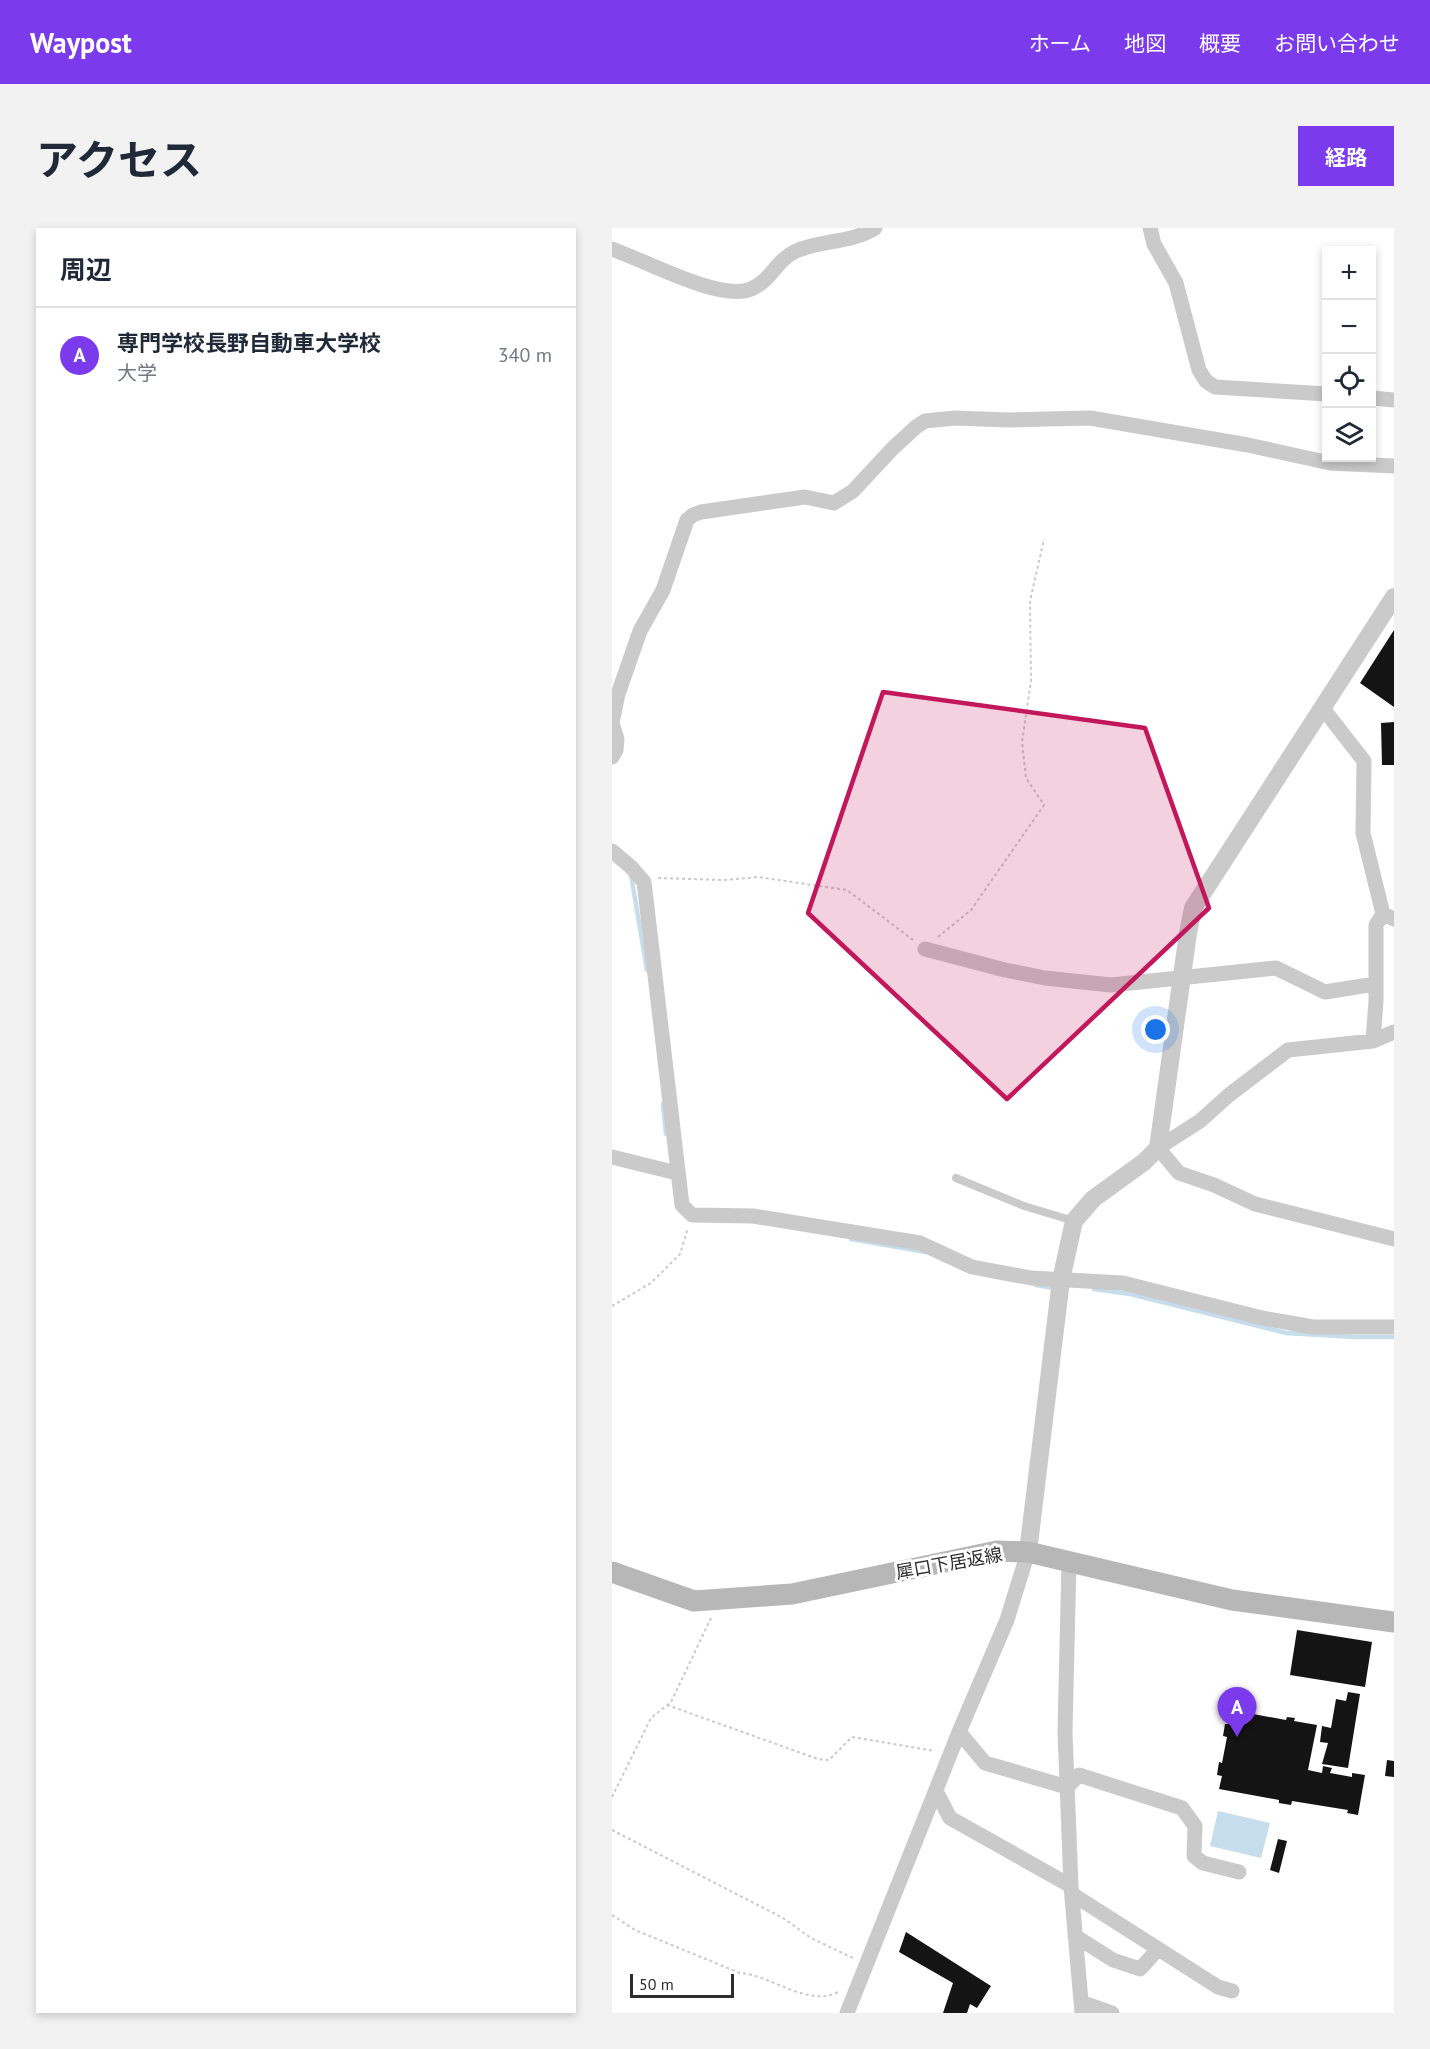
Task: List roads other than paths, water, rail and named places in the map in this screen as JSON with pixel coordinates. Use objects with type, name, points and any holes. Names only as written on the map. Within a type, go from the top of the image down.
[{"type":"main road","name":"犀口下居返線","points":[[612,1572],[694,1601],[792,1594],[997,1551],[1028,1552],[1232,1600],[1394,1622]]},
{"type":"street","points":[[612,249],[685,280],[730,291],[748,290],[767,279],[787,256],[798,250],[834,242],[875,228]]},
{"type":"street","points":[[1150,228],[1154,244],[1176,283],[1199,370],[1206,381],[1215,387],[1322,394]]},
{"type":"street","points":[[1376,398],[1394,400]]},
{"type":"street","points":[[612,757],[616,750],[617,739],[612,723],[618,694],[640,631],[663,590],[687,520],[701,512],[805,497],[834,503],[853,491],[904,437],[925,421],[955,418],[1008,420],[1090,418],[1248,445],[1330,463],[1394,465]]},
{"type":"street","points":[[1394,597],[1193,908],[1158,1148],[1179,1173],[1214,1185],[1255,1204],[1394,1239]]},
{"type":"street","points":[[1322,707],[1364,761],[1363,833],[1388,916],[1376,925],[1373,1041]]},
{"type":"street","points":[[612,851],[632,867],[644,882],[672,1172],[682,1205],[692,1215],[753,1216],[920,1244],[972,1266],[1031,1278],[1123,1283],[1262,1318],[1313,1327],[1394,1327]]},
{"type":"street","points":[[925,949],[1045,978],[1111,985],[1276,968],[1325,992],[1375,984]]},
{"type":"street","points":[[847,2013],[959,1732],[1007,1620],[1028,1552],[1061,1280],[1074,1221],[1093,1199],[1144,1162],[1158,1148],[1200,1121],[1229,1095],[1288,1050],[1373,1041],[1394,1032]]},
{"type":"street","points":[[612,1157],[672,1172]]},
{"type":"street","points":[[1069,1561],[1065,1732],[1071,1890],[1082,2007],[1112,2013]]},
{"type":"street","points":[[959,1732],[985,1763],[1067,1787]]},
{"type":"street","points":[[1067,1787],[1079,1775],[1182,1808],[1195,1826],[1194,1856],[1203,1863],[1239,1872]]},
{"type":"street","points":[[936,1791],[950,1818],[1071,1890],[1218,1987],[1232,1991]]},
{"type":"street","points":[[1076,1936],[1113,1960],[1140,1969],[1157,1948]]},
{"type":"lane","points":[[956,1178],[1024,1206],[1074,1221]]},
{"type":"water","points":[[1218,1811],[1270,1823],[1261,1858],[1210,1846]]},
{"type":"waterway","points":[[631,875],[647,970]]},
{"type":"waterway","points":[[663,1104],[666,1134]]},
{"type":"waterway","points":[[851,1239],[926,1252]]},
{"type":"waterway","points":[[1036,1285],[1053,1288]]},
{"type":"waterway","points":[[1094,1289],[1130,1294],[1286,1333],[1394,1337]]},
{"type":"place","name":"専門学校長野自動車大学校","points":[[1237,1737]]}]
